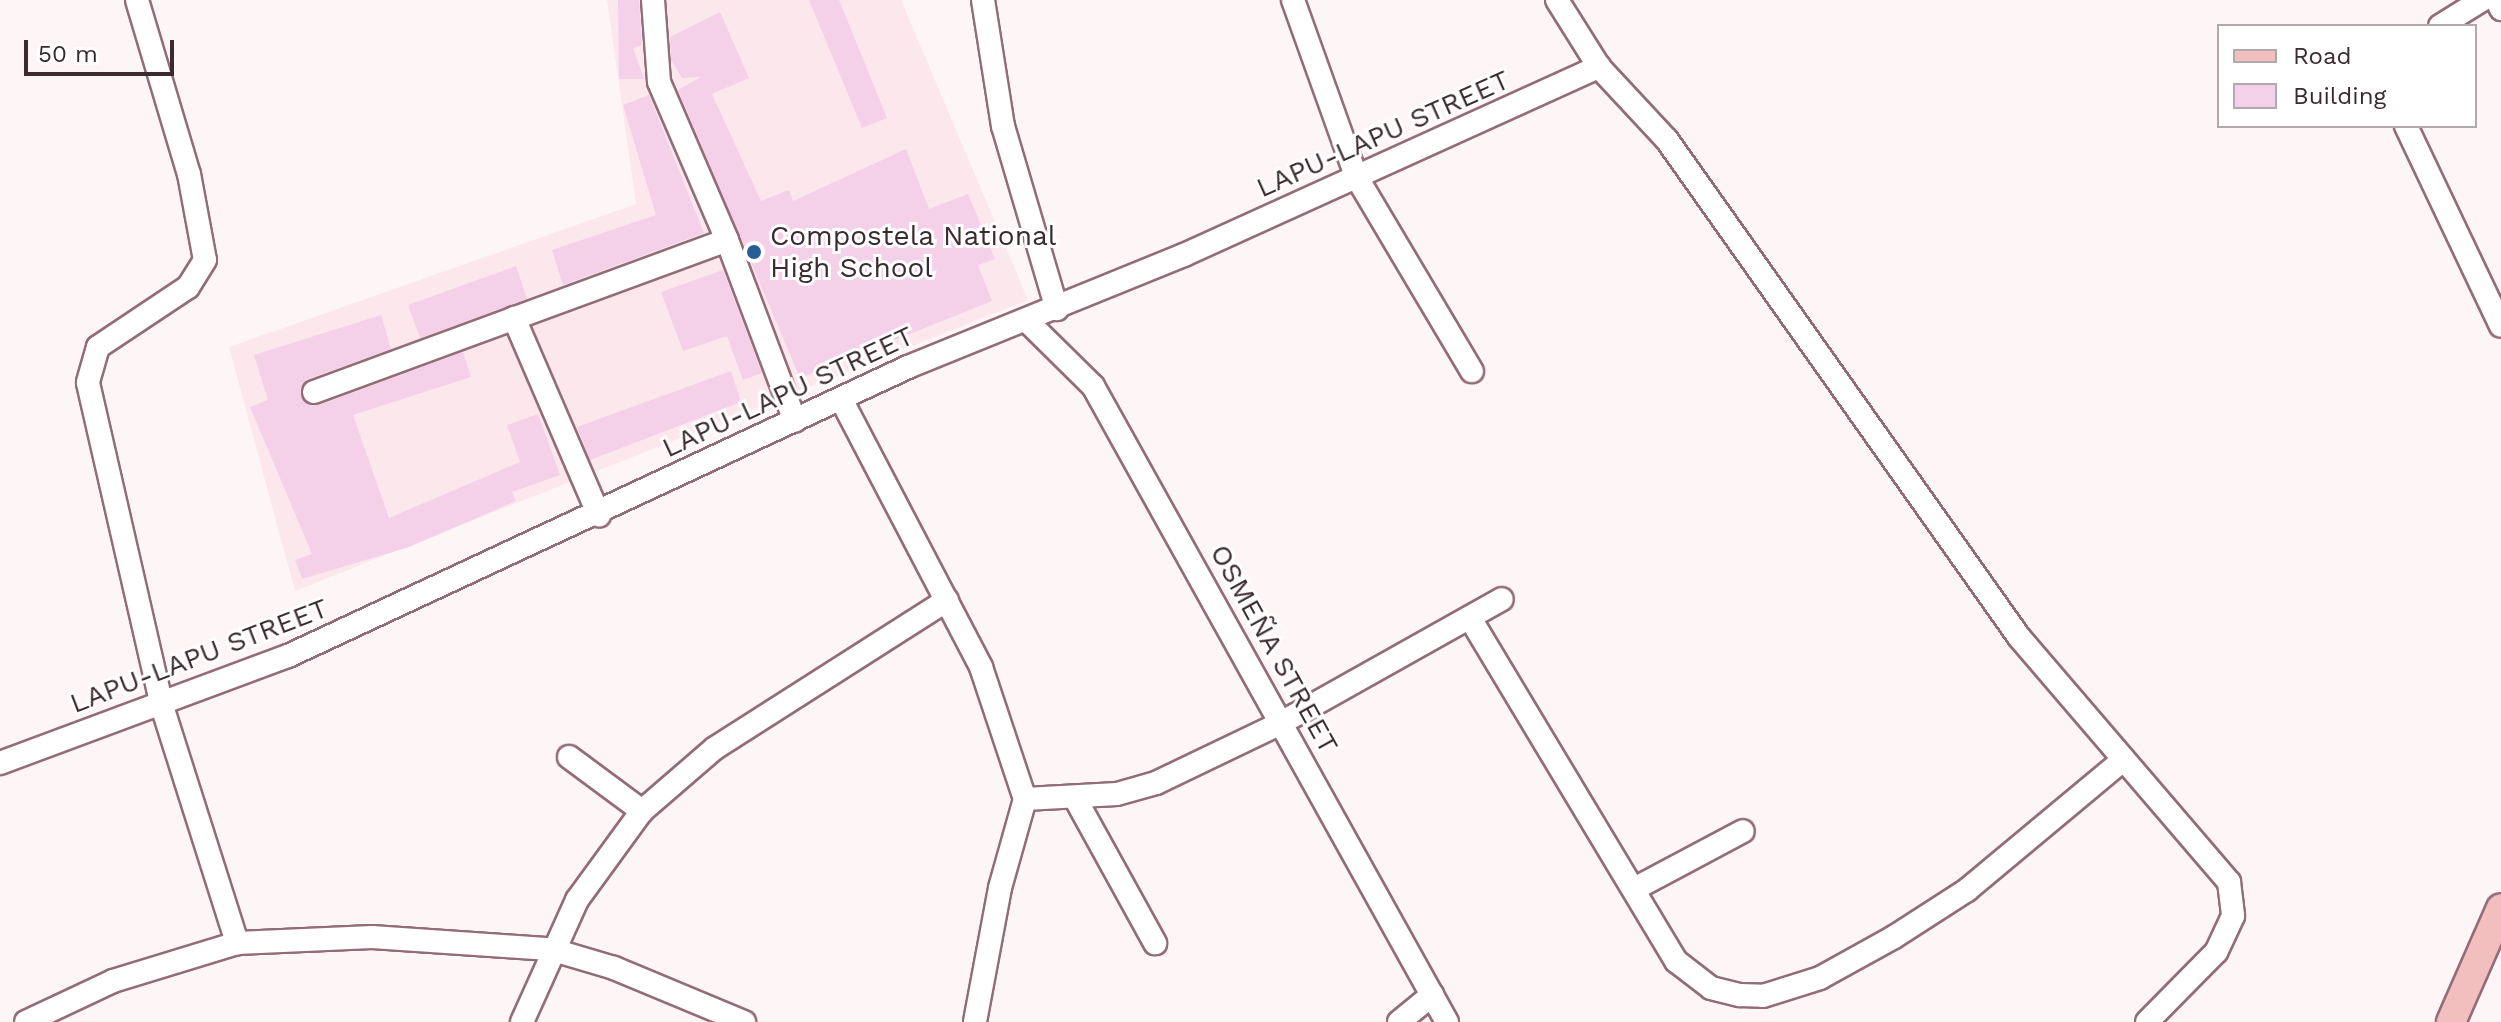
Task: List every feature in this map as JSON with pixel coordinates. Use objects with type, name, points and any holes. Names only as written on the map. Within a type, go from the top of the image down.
[{"type":"main road","points":[[2451,1022],[2501,908]]},
{"type":"street","points":[[137,0],[189,174],[205,260],[188,287],[98,347],[88,383],[162,706],[237,943]]},
{"type":"street","points":[[653,0],[659,82],[727,240],[795,421]]},
{"type":"street","points":[[983,0],[988,55],[1003,126],[1057,309]]},
{"type":"street","points":[[1293,0],[1356,176],[1472,371]]},
{"type":"street","points":[[1557,0],[1599,67],[1667,140],[2019,637],[2122,761],[2219,868],[2234,898],[2233,916],[2216,952],[2147,1022]]},
{"type":"street","points":[[2443,24],[2482,0]]},
{"type":"street","points":[[2497,0],[2501,9]]},
{"type":"street","name":"LAPU-LAPU STREET","points":[[0,763],[162,706],[288,656],[599,515],[841,399],[1028,322],[1599,67]]},
{"type":"street","points":[[2407,128],[2501,326]]},
{"type":"street","points":[[314,392],[727,240]]},
{"type":"street","points":[[514,318],[599,515]]},
{"type":"street","name":"OSMEÑA STREET","points":[[1028,322],[1093,386],[1447,1022]]},
{"type":"street","points":[[841,399],[947,600],[999,709],[1025,799],[1000,888],[975,1022]]},
{"type":"street","points":[[1025,799],[1075,798],[1156,783],[1281,723],[1502,599]]},
{"type":"street","points":[[522,1022],[550,949],[577,900],[642,811],[715,748],[947,600]]},
{"type":"street","points":[[1470,618],[1676,961],[1701,982],[1740,995],[1788,990],[1894,937],[1967,890],[2122,761]]},
{"type":"street","points":[[569,757],[642,811]]},
{"type":"street","points":[[1075,798],[1155,943]]},
{"type":"street","points":[[1634,889],[1743,831]]},
{"type":"street","points":[[26,1022],[113,981],[237,943],[372,937],[550,949],[614,968],[744,1022]]},
{"type":"street","points":[[1399,1022],[1432,995]]},
{"type":"shaded area","name":"Compostela National High School","points":[[607,0],[901,0],[1028,300],[295,591],[229,347],[636,204]]},
{"type":"building","points":[[618,0],[639,0],[642,45],[633,48],[644,79],[619,79]]},
{"type":"building","points":[[809,0],[839,0],[887,118],[862,128]]},
{"type":"building","points":[[720,12],[749,78],[712,94],[761,201],[789,190],[793,201],[906,149],[929,209],[968,194],[995,259],[978,265],[992,301],[800,378],[678,90],[701,77],[682,78],[671,60],[670,37]]},
{"type":"building","points":[[649,95],[704,233],[563,285],[552,250],[656,215],[623,105]]},
{"type":"building","points":[[516,266],[527,299],[420,338],[408,305]]},
{"type":"building","points":[[723,270],[762,373],[743,380],[727,336],[683,351],[661,292]]},
{"type":"building","points":[[381,315],[391,349],[308,379],[300,389],[304,402],[319,405],[463,352],[471,377],[353,415],[389,518],[520,462],[507,425],[538,414],[560,475],[512,492],[516,501],[409,547],[302,579],[295,560],[312,554],[250,407],[268,400],[254,355]]},
{"type":"building","points":[[731,371],[741,402],[590,460],[577,427]]},
{"type":"place","name":"Compostela National High School","points":[[754,252]]}]
